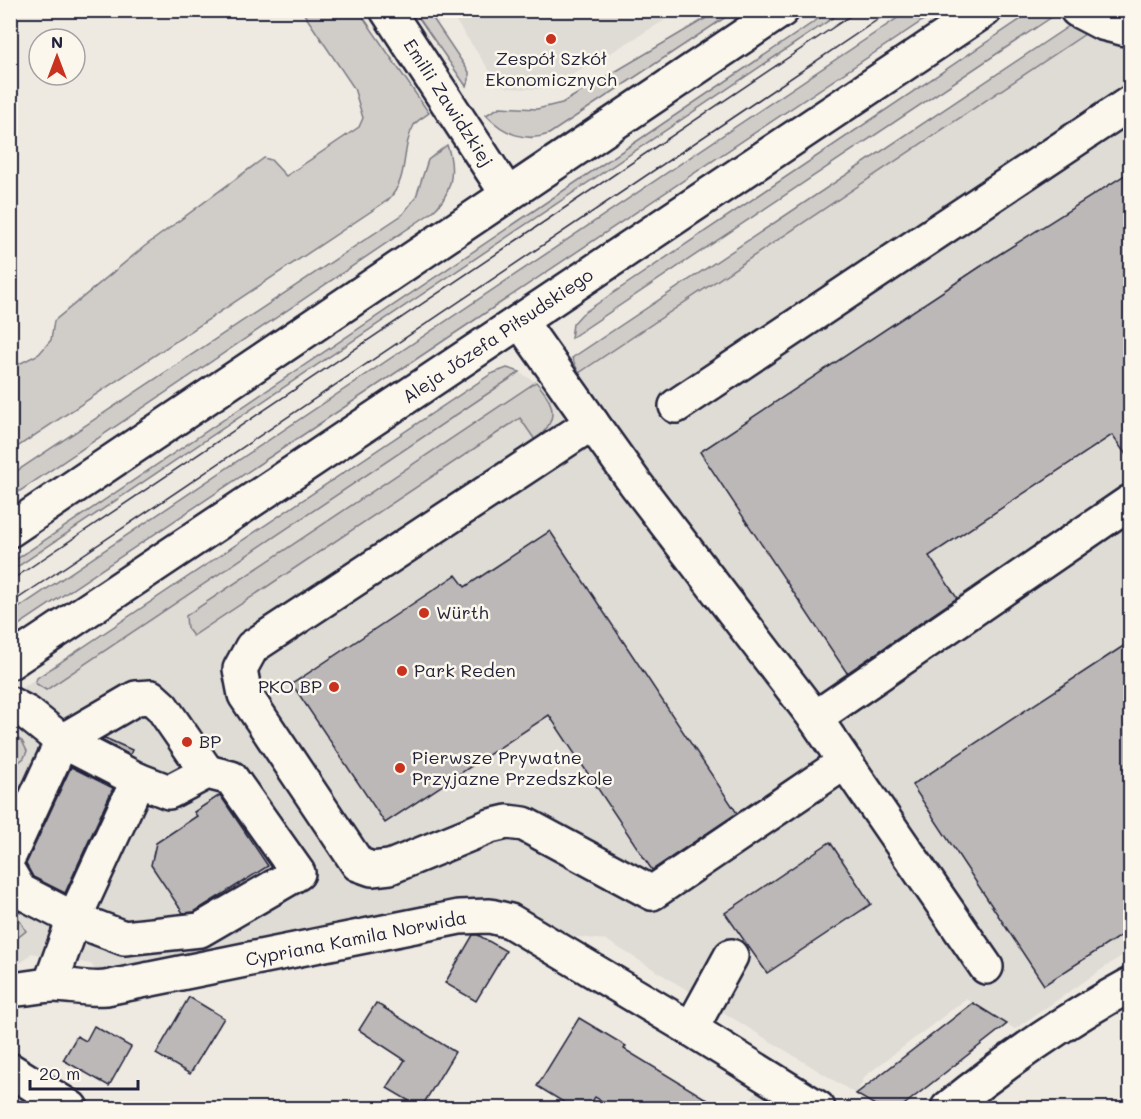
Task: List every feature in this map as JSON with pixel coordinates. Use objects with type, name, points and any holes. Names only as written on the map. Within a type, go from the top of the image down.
[{"type":"street","name":"Emilii Zawidzkiej","points":[[387,10],[508,195]]},
{"type":"street","points":[[10,530],[782,10]]},
{"type":"street","name":"Aleja Józefa Piłsudskiego","points":[[10,662],[985,10]]},
{"type":"street","points":[[1077,10],[1102,23],[1131,30]]},
{"type":"street","points":[[676,406],[1131,103]]},
{"type":"street","points":[[520,321],[635,483],[815,718],[986,967]]},
{"type":"street","points":[[592,423],[252,647],[240,669],[245,695],[358,864],[372,869],[390,867],[490,826],[507,822],[524,824],[652,893],[845,762]]},
{"type":"street","points":[[815,718],[1131,502]]},
{"type":"street","points":[[10,854],[62,741],[136,698],[151,696],[162,707],[207,772],[231,778],[298,873],[200,930],[124,938],[74,919],[20,891],[10,873]]},
{"type":"street","points":[[10,704],[27,713],[62,741],[138,780],[169,792],[207,772]]},
{"type":"street","points":[[24,991],[74,919],[138,780]]},
{"type":"street","name":"Cypriana Kamila Norwida","points":[[24,991],[106,988],[459,917],[490,916],[510,921],[691,1029],[809,1107]]},
{"type":"street","points":[[691,1029],[731,956]]},
{"type":"street","points":[[948,1108],[1037,1042],[1085,1010],[1131,985]]},
{"type":"street","points":[[10,1070],[71,1108]]},
{"type":"shaded area","points":[[302,11],[359,11],[429,113],[415,123],[410,134],[402,173],[395,191],[388,200],[11,451],[11,368],[39,354],[51,340],[54,321],[145,246],[264,158],[271,160],[286,176],[359,127],[363,118],[354,88]]},
{"type":"shaded area","points":[[414,11],[428,11],[469,72],[466,86]]},
{"type":"shaded area","name":"Zespół Szkół Ekonomicznych","points":[[449,11],[680,11],[602,58],[549,86],[538,89],[509,88],[496,80]]},
{"type":"shaded area","points":[[718,11],[735,11],[549,134],[540,137],[515,135],[500,127],[486,115],[500,107],[537,109],[562,103]]},
{"type":"shaded area","points":[[830,11],[843,11],[11,571],[11,563]]},
{"type":"shaded area","points":[[908,11],[937,11],[11,630],[11,613]]},
{"type":"shaded area","points":[[1033,11],[1052,17],[571,338],[573,324],[582,314]]},
{"type":"shaded area","points":[[1121,11],[1130,11],[1130,950],[1015,1029],[966,999],[865,1076],[856,1094],[606,940],[568,936],[503,899],[473,897],[433,902],[329,926],[102,971],[96,971],[91,964],[31,953],[25,960],[11,968],[10,696],[496,371],[513,369],[536,382],[547,394]]},
{"type":"shaded area","points":[[1072,24],[1091,30],[579,373],[572,358]]},
{"type":"shaded area","points":[[447,145],[451,164],[448,191],[431,213],[11,497],[11,475],[402,215],[416,197],[428,160]]},
{"type":"shaded area","points":[[507,368],[520,372],[46,690],[35,683],[37,678],[491,374]]},
{"type":"shaded area","points":[[536,382],[551,404],[552,411],[548,425],[535,440],[520,418],[193,636],[187,628],[186,616]]},
{"type":"shaded area","points":[[11,735],[22,741],[27,751],[24,758],[11,768]]},
{"type":"shaded area","points":[[10,904],[26,931],[11,943],[10,943]]},
{"type":"shaded area","points":[[756,1091],[784,1108],[746,1108]]},
{"type":"shaded area","points":[[11,1092],[38,1108],[11,1108]]},
{"type":"building","points":[[1131,171],[1131,462],[1112,435],[929,556],[957,598],[847,673],[700,452],[995,257]]},
{"type":"building","points":[[550,531],[737,813],[652,870],[549,715],[385,823],[292,684],[456,575],[465,587]]},
{"type":"building","points":[[1131,641],[1131,929],[1044,985],[912,785]]},
{"type":"building","points":[[105,738],[132,750],[130,755],[101,740]]},
{"type":"building","points":[[71,767],[113,788],[65,893],[33,877],[26,864]]},
{"type":"building","points":[[220,795],[268,866],[194,912],[183,913],[151,865],[156,843],[197,816],[194,812]]},
{"type":"building","points":[[830,842],[871,904],[767,973],[725,913]]},
{"type":"building","points":[[473,935],[478,935],[506,951],[476,1001],[445,983]]},
{"type":"building","points":[[189,997],[224,1018],[190,1074],[156,1054]]},
{"type":"building","points":[[376,1003],[455,1052],[421,1108],[387,1088],[405,1060],[359,1030]]},
{"type":"building","points":[[973,1003],[1007,1024],[900,1108],[880,1108],[856,1094]]},
{"type":"building","points":[[579,1018],[626,1046],[624,1049],[721,1108],[614,1108],[595,1097],[588,1108],[573,1108],[537,1086]]},
{"type":"building","points":[[94,1026],[131,1047],[109,1086],[63,1060],[77,1036],[86,1041]]},
{"type":"tram line","points":[[10,581],[859,10]]},
{"type":"tram line","points":[[10,604],[892,10]]},
{"type":"place","name":"Zespół Szkół Ekonomicznych","points":[[551,39]]},
{"type":"place","name":"Würth","points":[[424,613]]},
{"type":"place","name":"Park Reden","points":[[402,671]]},
{"type":"place","name":"PKO BP","points":[[334,687]]},
{"type":"place","name":"BP","points":[[187,742]]},
{"type":"place","name":"Pierwsze Prywatne Przyjazne Przedszkole","points":[[400,768]]}]
